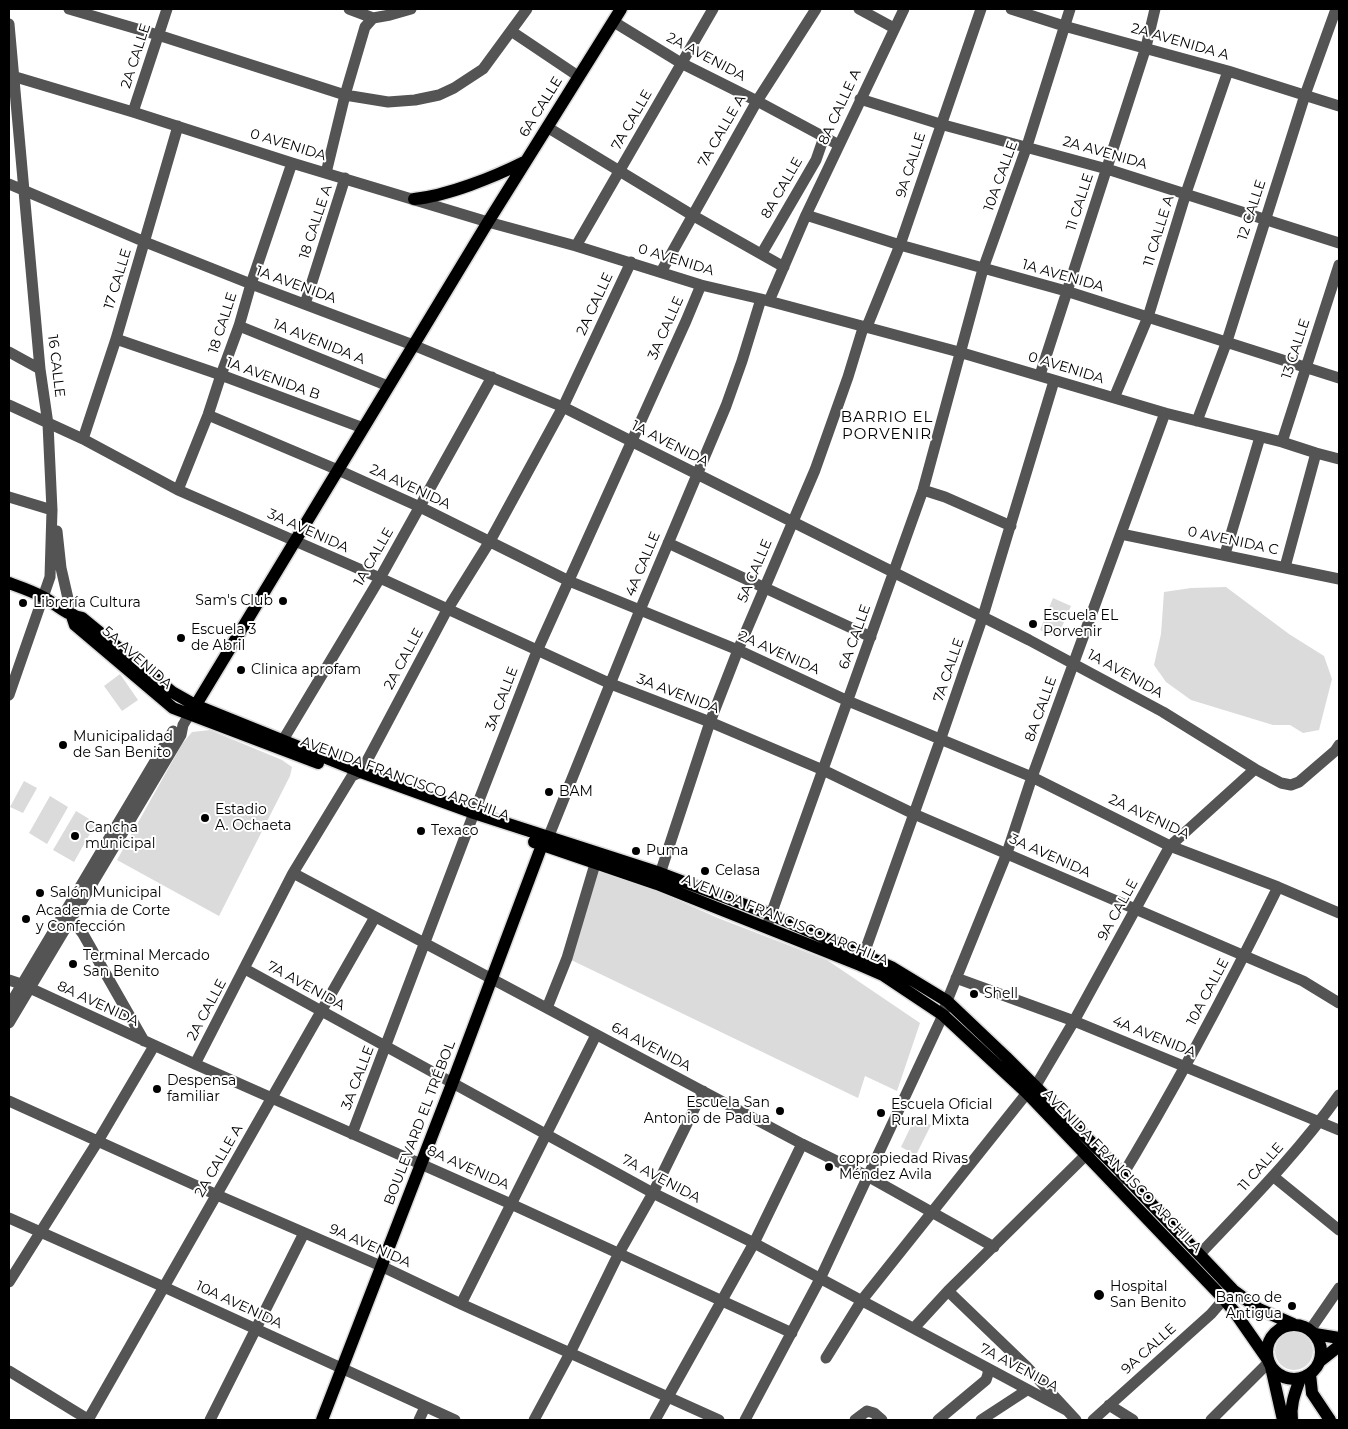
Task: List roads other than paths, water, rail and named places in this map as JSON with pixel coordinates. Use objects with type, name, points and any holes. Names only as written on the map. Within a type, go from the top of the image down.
[{"type":"main road","name":"6A CALLE","points":[[189,715],[525,161],[621,9]]},
{"type":"main road","points":[[414,199],[428,198],[496,176],[525,161]]},
{"type":"main road","name":"5A AVENIDA","points":[[9,583],[44,597],[72,616],[74,625],[163,701],[189,715]]},
{"type":"main road","name":"AVENIDA FRANCISCO ARCHILA","points":[[189,715],[279,744],[472,816],[658,879],[772,915],[862,960],[943,1015],[1031,1090],[1090,1151],[1116,1186],[1224,1299],[1269,1362]]},
{"type":"main road","name":"BOULEVARD EL TRÉBOL","points":[[322,1420],[545,841]]},
{"type":"main road","name":"AVENIDA FRANCISCO ARCHILA","points":[[658,879],[767,928],[862,960],[891,966],[947,1001],[1006,1057],[1031,1090]]},
{"type":"main road","name":"AVENIDA FRANCISCO ARCHILA","points":[[1090,1151],[1123,1174],[1239,1296],[1259,1309],[1293,1324]]},
{"type":"main road","points":[[1283,1420],[1267,1354],[1268,1343],[1274,1334],[1282,1327],[1293,1324],[1313,1332],[1339,1338]]},
{"type":"main road","points":[[1313,1332],[1321,1347],[1320,1361]]},
{"type":"main road","points":[[1269,1362],[1279,1375],[1293,1379],[1305,1377],[1314,1371],[1320,1361],[1339,1346]]},
{"type":"main road","points":[[1292,1420],[1293,1399],[1305,1377]]},
{"type":"main road","points":[[1305,1377],[1312,1393],[1330,1420]]},
{"type":"street","points":[[69,9],[158,35],[345,95],[388,102],[416,100],[439,95],[454,88],[483,69],[524,11]]},
{"type":"street","name":"2A CALLE","points":[[133,112],[167,9]]},
{"type":"street","points":[[349,9],[373,18],[390,16],[411,9]]},
{"type":"street","name":"7A CALLE","points":[[576,246],[713,9]]},
{"type":"street","name":"7A CALLE A","points":[[661,272],[757,100],[816,9]]},
{"type":"street","points":[[859,9],[894,28]]},
{"type":"street","name":"8A CALLE A","points":[[765,300],[784,267],[806,215],[904,9]]},
{"type":"street","name":"9A CALLE","points":[[863,328],[868,324],[900,245],[981,9]]},
{"type":"street","name":"2A AVENIDA A","points":[[1011,9],[1064,26],[1228,71],[1339,106]]},
{"type":"street","name":"10A CALLE","points":[[960,352],[983,269],[1027,146],[1070,9]]},
{"type":"street","name":"11 CALLE","points":[[1040,376],[1146,47],[1155,9]]},
{"type":"street","name":"12 CALLE","points":[[1197,421],[1227,341],[1264,219],[1336,9]]},
{"type":"street","points":[[326,172],[345,95],[365,27],[373,18]]},
{"type":"street","name":"2A AVENIDA","points":[[614,22],[681,63],[757,100],[839,145]]},
{"type":"street","name":"16 CALLE","points":[[9,24],[11,76],[40,369],[48,424],[52,510],[50,578],[9,695]]},
{"type":"street","points":[[511,31],[578,76]]},
{"type":"street","name":"11 CALLE A","points":[[1114,398],[1148,317],[1186,193],[1228,71]]},
{"type":"street","name":"0 AVENIDA","points":[[11,76],[133,112],[292,163],[488,222],[631,262],[701,285],[765,300],[863,328],[960,352],[1165,413],[1339,458]]},
{"type":"street","name":"2A AVENIDA","points":[[860,100],[940,124],[1027,146],[1106,169],[1339,243]]},
{"type":"street","name":"17 CALLE","points":[[82,439],[116,339],[178,126]]},
{"type":"street","points":[[547,127],[692,215],[784,267]]},
{"type":"street","name":"8A CALLE","points":[[762,253],[816,160],[824,137]]},
{"type":"street","name":"18 CALLE","points":[[178,490],[208,416],[292,163]]},
{"type":"street","name":"18 CALLE A","points":[[305,304],[345,178]]},
{"type":"street","name":"1A AVENIDA","points":[[9,184],[145,242],[251,284],[414,344],[563,408],[1074,663],[1163,712],[1281,783],[1291,785],[1298,782],[1335,752],[1339,745]]},
{"type":"street","name":"1A AVENIDA","points":[[806,215],[900,245],[1066,291],[1339,378]]},
{"type":"street","name":"2A CALLE","points":[[195,1064],[293,874],[357,774],[447,610],[490,541],[563,408],[631,262]]},
{"type":"street","name":"13 CALLE","points":[[1282,442],[1339,265]]},
{"type":"street","name":"3A CALLE","points":[[352,1134],[472,816],[537,651],[701,285]]},
{"type":"street","name":"4A CALLE","points":[[545,841],[726,406],[765,300]]},
{"type":"street","name":"1A AVENIDA A","points":[[239,326],[388,386]]},
{"type":"street","name":"5A CALLE","points":[[658,879],[710,722],[738,650],[815,470],[863,328]]},
{"type":"street","name":"1A AVENIDA B","points":[[116,339],[221,375],[363,428]]},
{"type":"street","points":[[9,352],[40,369]]},
{"type":"street","name":"6A CALLE","points":[[767,928],[923,490],[960,352]]},
{"type":"street","name":"1A CALLE","points":[[279,744],[380,578],[492,377]]},
{"type":"street","name":"7A CALLE","points":[[862,960],[942,738],[983,616],[1054,381]]},
{"type":"street","name":"3A AVENIDA","points":[[9,406],[82,439],[178,490],[380,578],[611,684],[710,722],[823,770],[914,814],[1135,910],[1245,955],[1303,981],[1339,1003]]},
{"type":"street","name":"8A CALLE","points":[[744,1420],[820,1279],[943,1015],[956,978],[1007,854],[1032,777],[1165,413]]},
{"type":"street","name":"2A AVENIDA","points":[[208,416],[338,470],[490,541],[569,581],[738,650],[848,701],[942,738],[1032,777],[1170,846],[1278,887],[1339,913]]},
{"type":"street","points":[[1225,554],[1260,437]]},
{"type":"street","points":[[1285,567],[1316,453]]},
{"type":"street","points":[[923,490],[945,497],[1011,526]]},
{"type":"street","points":[[9,497],[52,510]]},
{"type":"street","name":"16 CALLE","points":[[52,510],[57,531],[61,568],[72,616]]},
{"type":"street","name":"0 AVENIDA C","points":[[1121,534],[1339,579]]},
{"type":"street","points":[[668,543],[872,637]]},
{"type":"street","points":[[9,1006],[25,986],[71,918],[181,734],[189,715]]},
{"type":"street","points":[[9,1023],[25,986],[174,730],[189,715]]},
{"type":"street","name":"9A CALLE","points":[[826,1358],[862,1300],[1031,1090],[1074,1021],[1170,846],[1255,769]]},
{"type":"street","points":[[547,1008],[567,958],[596,858]]},
{"type":"street","name":"6A AVENIDA","points":[[293,874],[802,1144],[869,1177],[994,1247]]},
{"type":"street","name":"10A CALLE","points":[[1116,1186],[1186,1066],[1245,955],[1278,887]]},
{"type":"street","name":"2A CALLE A","points":[[89,1420],[375,917]]},
{"type":"street","points":[[9,1282],[98,1141],[149,1043],[83,934],[71,918]]},
{"type":"street","name":"7A AVENIDA","points":[[245,970],[654,1193],[754,1243],[1066,1410]]},
{"type":"street","name":"8A AVENIDA","points":[[9,972],[25,986]]},
{"type":"street","name":"4A AVENIDA","points":[[956,978],[1074,1021],[1339,1130]]},
{"type":"street","name":"8A AVENIDA","points":[[9,980],[620,1253],[792,1333]]},
{"type":"street","points":[[461,1304],[596,1034]]},
{"type":"street","points":[[534,1420],[570,1354],[620,1253],[654,1193],[704,1091]]},
{"type":"street","name":"11 CALLE","points":[[1199,1255],[1274,1177],[1339,1095]]},
{"type":"street","name":"9A AVENIDA","points":[[9,1101],[217,1195],[381,1266],[570,1354],[719,1420]]},
{"type":"street","points":[[655,1420],[754,1243],[802,1144]]},
{"type":"street","points":[[914,1328],[948,1291],[1090,1151]]},
{"type":"street","points":[[1274,1177],[1339,1230]]},
{"type":"street","name":"10A AVENIDA","points":[[9,1218],[455,1420]]},
{"type":"street","points":[[210,1420],[304,1233]]},
{"type":"street","points":[[1313,1332],[1339,1288]]},
{"type":"street","points":[[948,1291],[1026,1367],[1076,1420]]},
{"type":"street","name":"9A CALLE","points":[[1093,1420],[1211,1314],[1224,1299]]},
{"type":"street","points":[[1211,1420],[1269,1362]]},
{"type":"street","points":[[938,1420],[986,1380],[988,1369]]},
{"type":"street","points":[[9,1372],[89,1420]]},
{"type":"street","points":[[981,1420],[1027,1390]]},
{"type":"street","points":[[1109,1405],[1133,1420]]},
{"type":"street","points":[[419,1420],[425,1407]]},
{"type":"street","points":[[855,1420],[867,1411],[874,1413],[882,1420]]},
{"type":"place","name":"Sam's Club","points":[[283,601]]},
{"type":"place","name":"Librería Cultura","points":[[23,603]]},
{"type":"place","name":"Escuela EL Porvenir","points":[[1033,624]]},
{"type":"place","name":"Escuela 3 de Abril","points":[[181,638]]},
{"type":"place","name":"Clinica aprofam","points":[[241,670]]},
{"type":"place","name":"Municipalidad de San Benito","points":[[63,745]]},
{"type":"place","name":"BAM","points":[[549,792]]},
{"type":"place","name":"Estadio A. Ochaeta","points":[[205,818]]},
{"type":"place","name":"Texaco","points":[[421,831]]},
{"type":"place","name":"Cancha municipal","points":[[75,836]]},
{"type":"place","name":"Puma","points":[[636,851]]},
{"type":"place","name":"Celasa","points":[[705,871]]},
{"type":"place","name":"Salón Municipal","points":[[40,893]]},
{"type":"place","name":"Academia de Corte y Confección","points":[[26,919]]},
{"type":"place","name":"Terminal Mercado San Benito","points":[[73,964]]},
{"type":"place","name":"Shell","points":[[974,994]]},
{"type":"place","name":"Despensa familiar","points":[[157,1089]]},
{"type":"place","name":"Escuela San Antonio de Padua","points":[[780,1111]]},
{"type":"place","name":"Escuela Oficial Rural Mixta","points":[[881,1113]]},
{"type":"place","name":"copropiedad Rivas Méndez Avila","points":[[829,1167]]},
{"type":"place","name":"Hospital San Benito","points":[[1099,1295]]},
{"type":"place","name":"Banco de Antigua","points":[[1292,1306]]},
{"type":"district","name":"BARRIO EL PORVENIR","points":[[887,426]]}]
